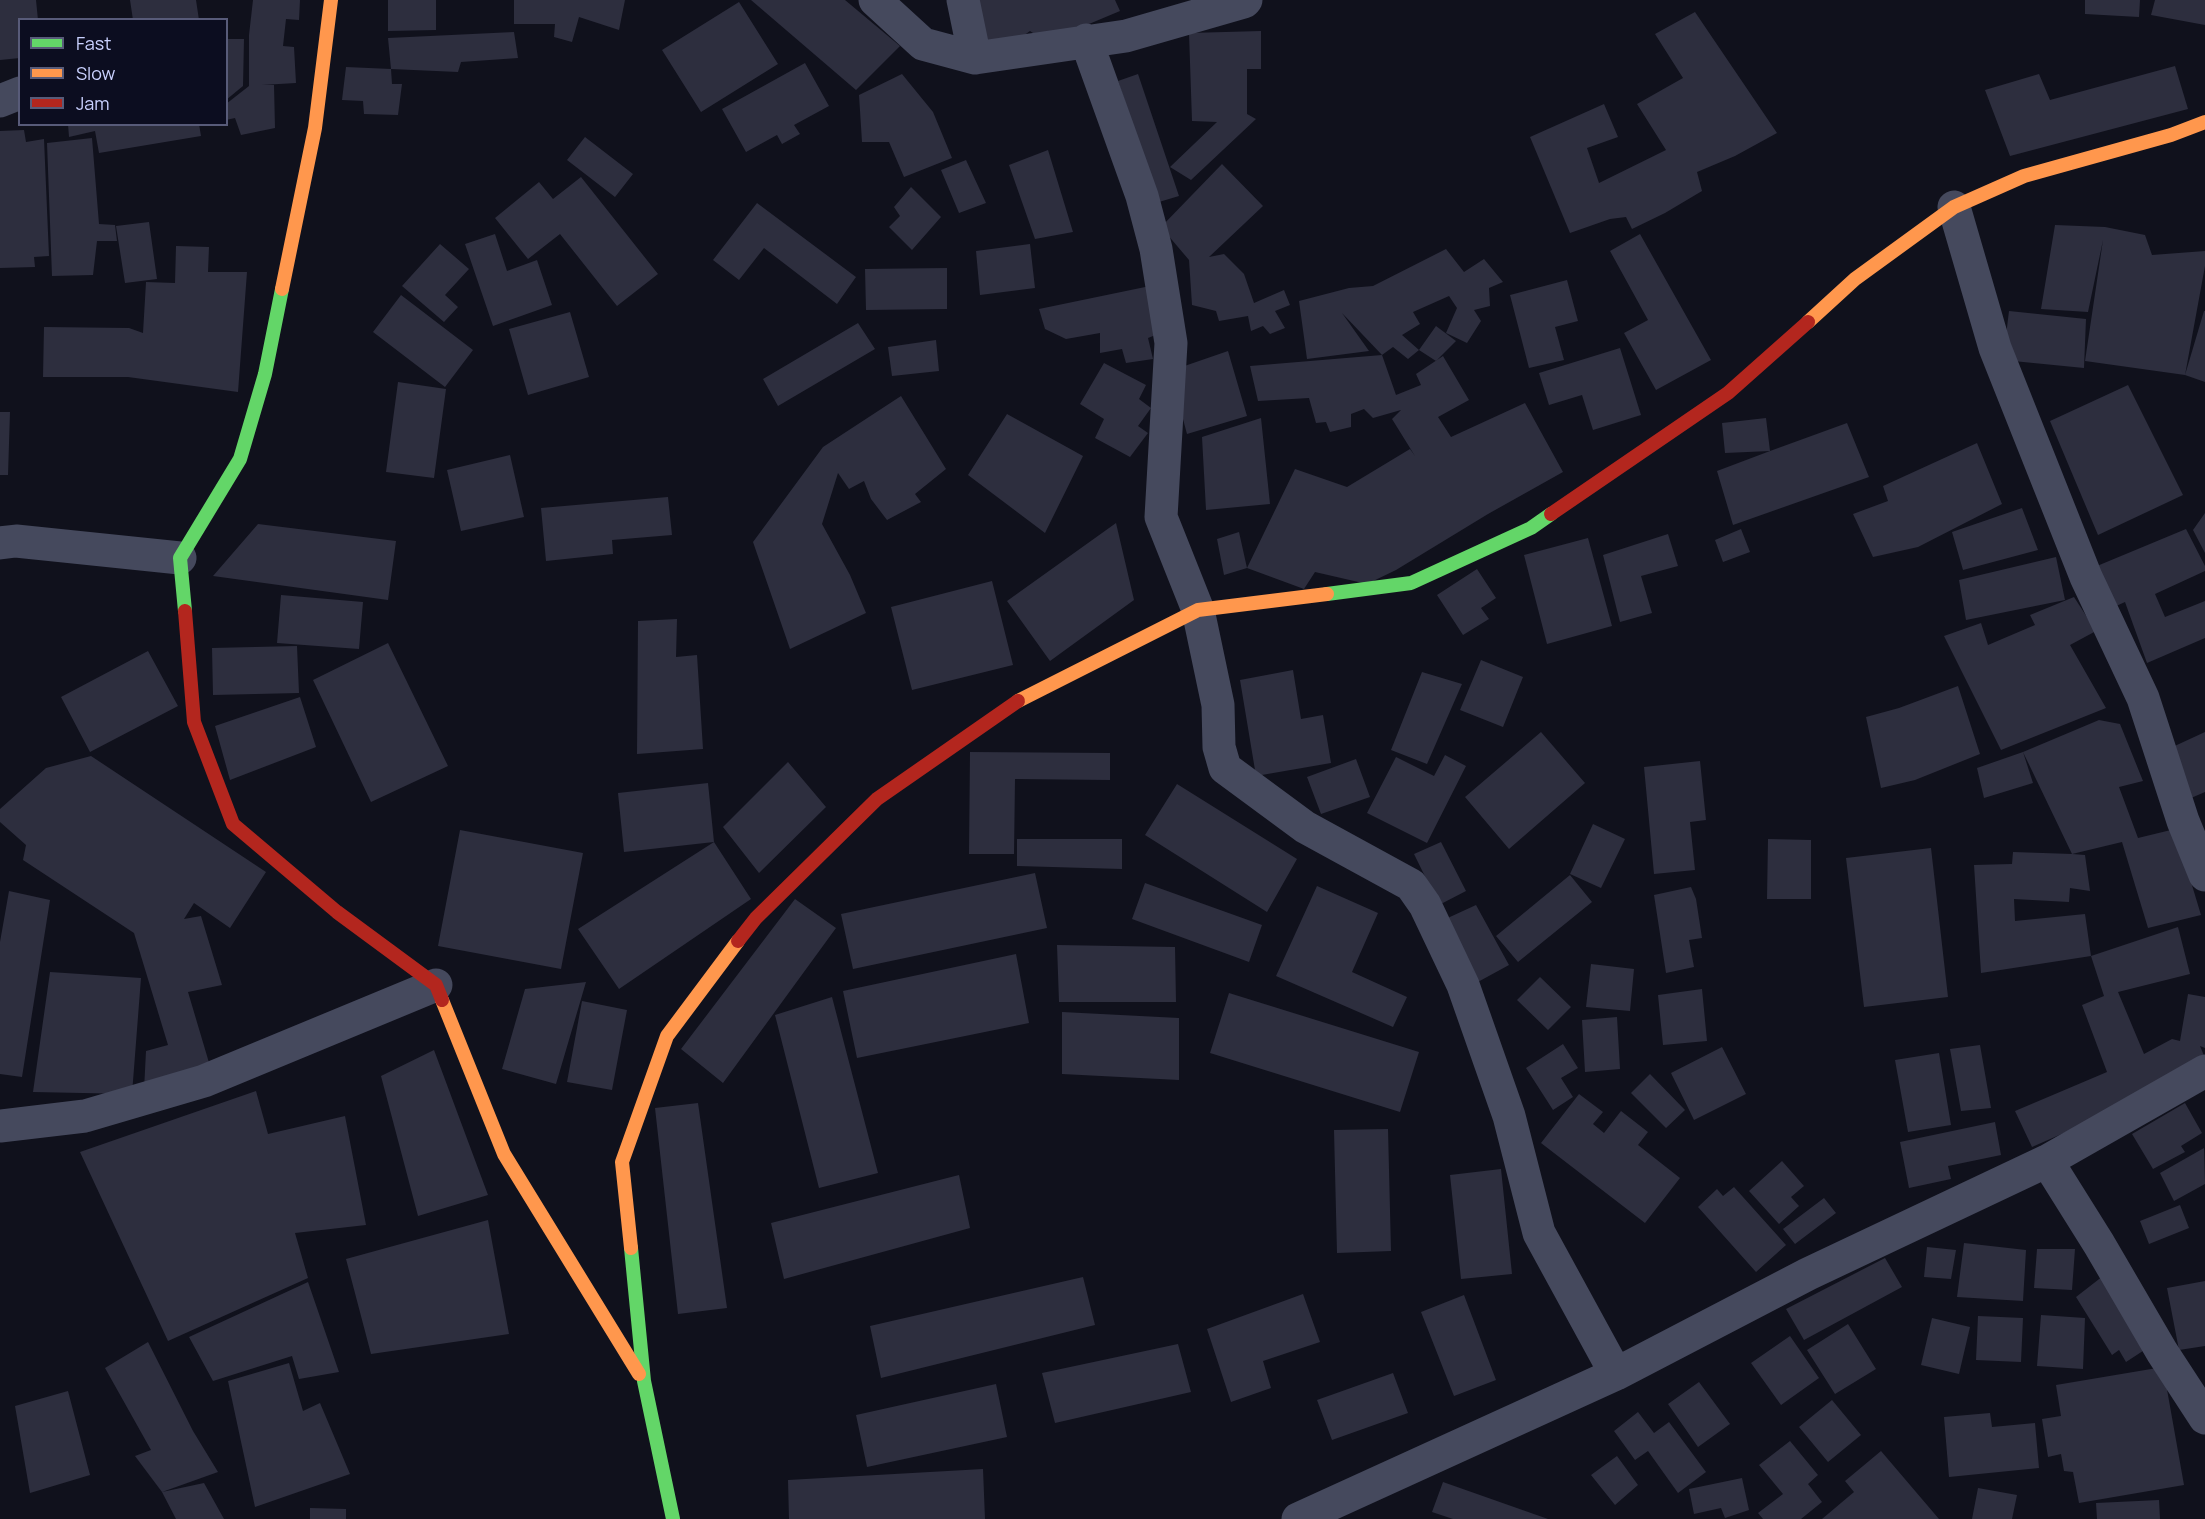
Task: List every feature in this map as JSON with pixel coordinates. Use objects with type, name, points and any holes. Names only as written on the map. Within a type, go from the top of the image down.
[{"type":"street","points":[[332,0],[315,128],[265,374],[240,459],[180,558],[194,722],[233,824],[337,912],[436,985],[504,1154],[644,1380]]},
{"type":"street","points":[[874,0],[923,44],[975,58],[1086,40],[1126,36],[1246,0]]},
{"type":"street","points":[[963,0],[975,58]]},
{"type":"street","points":[[1086,40],[1142,196],[1156,249],[1171,343],[1161,517],[1198,610],[1218,705],[1219,747],[1225,768],[1305,827],[1411,885],[1425,905],[1463,986],[1509,1116],[1539,1233],[1616,1374]]},
{"type":"street","points":[[0,101],[18,94]]},
{"type":"street","points":[[673,1519],[644,1380],[622,1162],[667,1036],[756,918],[877,799],[1020,699],[1198,610],[1411,583],[1531,528],[1728,393],[1855,279],[1954,207],[2024,176],[2171,135],[2205,122]]},
{"type":"street","points":[[1954,207],[1995,348],[2086,577],[2143,698],[2182,821],[2205,875]]},
{"type":"street","points":[[0,543],[16,541],[180,558]]},
{"type":"street","points":[[0,1126],[85,1116],[204,1081],[436,985]]},
{"type":"street","points":[[1298,1519],[1343,1510],[1616,1374],[1808,1274],[2047,1161],[2205,1071]]},
{"type":"street","points":[[2047,1161],[2162,1352],[2205,1418]]},
{"type":"building","points":[[0,0],[36,0],[38,18],[18,18],[18,58],[0,60]]},
{"type":"building","points":[[130,0],[196,0],[199,18],[133,18]]},
{"type":"building","points":[[253,0],[300,0],[299,20],[286,19],[283,46],[294,47],[296,83],[262,85],[274,85],[275,128],[241,135],[235,118],[228,120],[228,102],[249,86],[249,35]]},
{"type":"building","points":[[388,0],[436,0],[436,30],[388,31]]},
{"type":"building","points":[[514,0],[625,0],[619,30],[579,17],[572,42],[554,37],[555,24],[514,24]]},
{"type":"building","points":[[751,0],[845,0],[900,46],[856,90]]},
{"type":"building","points":[[973,0],[1115,0],[1120,11],[1046,42],[1030,31],[1005,49],[979,39]]},
{"type":"building","points":[[2085,0],[2140,0],[2139,17],[2085,14]]},
{"type":"building","points":[[2155,0],[2205,0],[2205,25],[2151,15]]},
{"type":"building","points":[[739,2],[778,64],[701,112],[662,50]]},
{"type":"building","points":[[1695,12],[1777,133],[1735,156],[1697,172],[1702,191],[1632,229],[1626,217],[1610,219],[1570,233],[1530,137],[1604,104],[1618,137],[1587,148],[1599,183],[1666,150],[1637,104],[1683,78],[1655,34]]},
{"type":"building","points":[[1261,31],[1261,69],[1247,69],[1247,114],[1256,119],[1191,180],[1170,167],[1217,122],[1192,121],[1189,33]]},
{"type":"building","points":[[514,32],[518,58],[461,62],[458,72],[391,69],[388,38]]},
{"type":"building","points":[[228,39],[244,39],[243,86],[228,98]]},
{"type":"building","points":[[805,63],[829,106],[794,125],[800,134],[782,144],[777,135],[746,152],[722,109]]},
{"type":"building","points":[[2175,66],[2188,109],[2010,156],[1985,90],[2039,74],[2050,100]]},
{"type":"building","points":[[346,67],[391,69],[392,84],[402,84],[398,115],[364,114],[363,101],[342,100]]},
{"type":"building","points":[[902,74],[933,112],[952,158],[904,177],[889,142],[862,142],[859,95]]},
{"type":"building","points":[[1138,74],[1179,196],[1159,202],[1118,81]]},
{"type":"building","points":[[68,126],[199,126],[201,136],[99,153],[95,131],[69,137]]},
{"type":"building","points":[[24,130],[26,142],[44,139],[49,256],[34,257],[35,267],[0,268],[0,131]]},
{"type":"building","points":[[585,137],[633,174],[615,197],[567,160]]},
{"type":"building","points":[[92,138],[99,224],[115,225],[117,241],[97,241],[93,275],[52,276],[47,143]]},
{"type":"building","points":[[1048,150],[1073,232],[1035,239],[1009,165]]},
{"type":"building","points":[[966,160],[986,203],[959,213],[941,170]]},
{"type":"building","points":[[1222,164],[1263,206],[1209,257],[1224,254],[1244,274],[1254,303],[1284,290],[1290,305],[1275,311],[1285,328],[1270,334],[1263,326],[1251,331],[1248,316],[1219,321],[1216,311],[1192,305],[1189,260],[1161,227]]},
{"type":"building","points":[[581,177],[658,274],[617,306],[560,234],[528,259],[495,218],[539,182],[553,199]]},
{"type":"building","points":[[911,187],[941,217],[912,250],[889,227],[900,216],[894,207]]},
{"type":"building","points":[[757,203],[856,277],[837,304],[764,248],[739,280],[713,260]]},
{"type":"building","points":[[149,222],[157,279],[125,283],[116,226]]},
{"type":"building","points":[[2055,225],[2105,227],[2145,235],[2152,255],[2205,251],[2205,266],[2185,375],[2085,361],[2103,240],[2088,312],[2041,309]]},
{"type":"building","points":[[495,234],[507,271],[537,260],[552,305],[493,326],[465,244]]},
{"type":"building","points":[[1640,234],[1711,360],[1656,390],[1624,333],[1648,320],[1610,251]]},
{"type":"building","points":[[440,244],[469,269],[445,295],[458,307],[444,322],[402,286]]},
{"type":"building","points":[[1030,244],[1035,288],[980,295],[976,251]]},
{"type":"building","points":[[176,246],[209,247],[208,272],[247,272],[238,392],[128,377],[43,377],[44,327],[129,328],[143,333],[146,282],[175,283]]},
{"type":"building","points":[[1446,249],[1464,272],[1484,259],[1503,282],[1489,288],[1490,306],[1474,310],[1481,321],[1467,343],[1446,333],[1457,308],[1449,296],[1413,312],[1420,324],[1402,335],[1419,350],[1408,359],[1393,347],[1382,355],[1342,313],[1369,351],[1307,359],[1299,301],[1349,288],[1373,286]]},
{"type":"building","points":[[947,268],[947,309],[866,310],[865,269]]},
{"type":"building","points":[[1567,280],[1578,321],[1555,327],[1564,360],[1529,368],[1510,295]]},
{"type":"building","points":[[1150,286],[1158,334],[1148,338],[1153,359],[1126,363],[1122,349],[1100,353],[1100,333],[1066,339],[1045,329],[1039,309]]},
{"type":"building","points":[[401,295],[473,350],[445,387],[373,332]]},
{"type":"building","points":[[2009,311],[2086,319],[2084,368],[2003,360]]},
{"type":"building","points":[[2205,311],[2205,382],[2185,375]]},
{"type":"building","points":[[570,312],[589,377],[528,395],[509,329]]},
{"type":"building","points":[[858,323],[875,349],[778,406],[763,379]]},
{"type":"building","points":[[1436,326],[1456,341],[1436,361],[1419,350]]},
{"type":"building","points":[[936,340],[939,371],[892,376],[888,347]]},
{"type":"building","points":[[1620,348],[1641,415],[1593,430],[1582,395],[1549,405],[1539,373]]},
{"type":"building","points":[[1228,351],[1247,416],[1187,434],[1170,371]]},
{"type":"building","points":[[1382,355],[1396,395],[1421,385],[1416,374],[1443,356],[1469,400],[1438,417],[1451,437],[1525,403],[1563,472],[1396,570],[1367,584],[1315,572],[1304,589],[1247,568],[1295,469],[1347,487],[1410,449],[1415,456],[1392,419],[1401,410],[1373,418],[1364,409],[1351,414],[1351,427],[1330,432],[1326,422],[1316,423],[1309,398],[1258,401],[1250,366]]},
{"type":"building","points":[[1104,363],[1146,385],[1139,399],[1151,408],[1138,426],[1148,433],[1130,457],[1095,438],[1104,419],[1080,404]]},
{"type":"building","points":[[398,382],[446,389],[434,478],[386,472]]},
{"type":"building","points":[[2128,385],[2183,495],[2098,535],[2050,421]]},
{"type":"building","points":[[901,396],[946,469],[915,494],[921,502],[887,520],[871,499],[864,481],[849,489],[838,473],[822,524],[850,575],[866,613],[790,649],[753,542],[823,447]]},
{"type":"building","points":[[0,412],[10,412],[8,475],[0,475]]},
{"type":"building","points":[[1007,414],[1083,456],[1045,533],[968,475]]},
{"type":"building","points":[[1261,418],[1270,504],[1206,510],[1202,437]]},
{"type":"building","points":[[1766,418],[1770,451],[1725,453],[1722,423]]},
{"type":"building","points":[[1847,423],[1869,477],[1733,525],[1717,471]]},
{"type":"building","points":[[1977,443],[2002,504],[1918,547],[1873,557],[1853,514],[1888,501],[1883,486]]},
{"type":"building","points":[[510,455],[524,517],[461,531],[447,470]]},
{"type":"building","points":[[668,497],[672,535],[612,540],[613,554],[546,561],[541,508]]},
{"type":"building","points":[[2022,508],[2038,550],[1963,570],[1952,532]]},
{"type":"building","points":[[2205,513],[2205,553],[2193,530]]},
{"type":"building","points":[[1116,523],[1134,600],[1050,661],[1007,601]]},
{"type":"building","points":[[258,524],[396,541],[388,600],[213,576]]},
{"type":"building","points":[[1741,529],[1750,552],[1723,562],[1715,540]]},
{"type":"building","points":[[2186,529],[2205,566],[2205,571],[2155,594],[2165,617],[2205,601],[2205,638],[2147,663],[2125,602],[2114,607],[2097,566]]},
{"type":"building","points":[[1239,532],[1247,568],[1224,575],[1217,539]]},
{"type":"building","points":[[1668,534],[1678,566],[1641,576],[1652,613],[1620,622],[1603,555]]},
{"type":"building","points":[[1588,538],[1612,626],[1547,644],[1524,555]]},
{"type":"building","points":[[2056,557],[2065,600],[1966,620],[1959,580]]},
{"type":"building","points":[[1477,569],[1496,598],[1481,608],[1489,619],[1463,635],[1437,595]]},
{"type":"building","points":[[992,581],[1013,665],[912,690],[891,607]]},
{"type":"building","points":[[281,595],[363,602],[359,649],[277,643]]},
{"type":"building","points":[[2074,597],[2096,631],[2070,645],[2106,708],[2001,750],[1944,636],[1981,623],[1988,645],[2035,625],[2030,615]]},
{"type":"building","points":[[677,619],[676,657],[697,655],[703,749],[637,754],[638,621]]},
{"type":"building","points":[[388,643],[448,766],[371,802],[313,680]]},
{"type":"building","points":[[297,646],[299,693],[213,695],[212,648]]},
{"type":"building","points":[[148,651],[178,706],[90,752],[61,697]]},
{"type":"building","points":[[1481,660],[1523,677],[1503,727],[1460,710]]},
{"type":"building","points":[[1293,670],[1301,719],[1323,715],[1331,763],[1256,776],[1240,680]]},
{"type":"building","points":[[1422,672],[1462,684],[1427,764],[1391,750]]},
{"type":"building","points":[[1958,686],[1980,754],[1915,780],[1881,788],[1866,717],[1899,708]]},
{"type":"building","points":[[300,697],[316,747],[230,780],[215,726]]},
{"type":"building","points":[[2099,720],[2120,724],[2143,781],[2119,787],[2138,838],[2175,829],[2201,915],[2148,928],[2122,842],[2072,854],[2023,752]]},
{"type":"building","points":[[1541,732],[1585,783],[1509,849],[1465,797]]},
{"type":"building","points":[[2205,732],[2205,792],[2184,801],[2166,750]]},
{"type":"building","points":[[970,752],[1110,753],[1110,780],[1015,779],[1014,854],[969,854]]},
{"type":"building","points":[[2023,752],[2033,783],[1984,798],[1977,768]]},
{"type":"building","points":[[1445,755],[1466,766],[1427,843],[1367,813],[1396,757],[1434,776]]},
{"type":"building","points":[[91,756],[266,872],[230,928],[194,903],[184,919],[201,916],[222,985],[188,992],[210,1066],[144,1090],[146,1051],[168,1045],[134,933],[23,860],[26,845],[0,822],[0,809],[46,768]]},
{"type":"building","points":[[1356,759],[1370,797],[1321,814],[1307,777]]},
{"type":"building","points":[[1700,761],[1706,820],[1690,822],[1695,870],[1654,874],[1644,767]]},
{"type":"building","points":[[788,762],[826,807],[759,873],[723,827]]},
{"type":"building","points":[[708,783],[714,842],[624,852],[618,793]]},
{"type":"building","points":[[1177,784],[1297,859],[1267,912],[1145,835]]},
{"type":"building","points":[[1593,824],[1625,839],[1601,888],[1570,874]]},
{"type":"building","points":[[460,830],[583,853],[561,969],[438,946]]},
{"type":"building","points":[[1017,839],[1122,839],[1122,869],[1017,866]]},
{"type":"building","points":[[1768,839],[1811,840],[1811,899],[1767,899]]},
{"type":"building","points":[[714,842],[751,899],[619,989],[578,929]]},
{"type":"building","points":[[1441,842],[1466,891],[1439,905],[1414,854]]},
{"type":"building","points":[[1931,848],[1948,997],[1864,1007],[1846,858]]},
{"type":"building","points":[[2013,852],[2085,855],[2090,891],[2070,888],[2069,902],[2014,899],[2015,921],[2085,914],[2091,956],[1981,973],[1974,865],[2012,864]]},
{"type":"building","points":[[1035,873],[1047,928],[853,969],[841,914]]},
{"type":"building","points":[[1570,875],[1592,902],[1518,962],[1496,936]]},
{"type":"building","points":[[1145,883],[1262,925],[1249,962],[1132,919]]},
{"type":"building","points":[[1317,886],[1378,913],[1352,972],[1407,997],[1393,1027],[1276,976]]},
{"type":"building","points":[[1691,887],[1696,899],[1702,938],[1689,940],[1694,967],[1666,973],[1654,895]]},
{"type":"building","points":[[9,891],[50,900],[22,1077],[0,1074],[0,942]]},
{"type":"building","points":[[795,899],[836,928],[723,1083],[681,1049]]},
{"type":"building","points":[[1476,905],[1509,965],[1476,983],[1439,922]]},
{"type":"building","points":[[2178,927],[2190,974],[2118,992],[2144,1054],[2172,1039],[2180,1041],[2188,994],[2205,997],[2205,1048],[2200,1046],[2205,1058],[2123,1107],[2032,1147],[2015,1111],[2107,1072],[2082,1005],[2104,996],[2091,956]]},
{"type":"building","points":[[1057,945],[1175,947],[1176,1002],[1059,1002]]},
{"type":"building","points":[[1016,954],[1029,1023],[857,1058],[843,991]]},
{"type":"building","points":[[1591,964],[1634,969],[1630,1011],[1586,1007]]},
{"type":"building","points":[[50,972],[141,978],[132,1094],[33,1092]]},
{"type":"building","points":[[1540,977],[1571,1007],[1548,1030],[1517,1000]]},
{"type":"building","points":[[586,982],[556,1084],[502,1069],[525,989]]},
{"type":"building","points":[[1702,989],[1707,1041],[1663,1045],[1658,995]]},
{"type":"building","points":[[1229,993],[1419,1052],[1400,1112],[1210,1053]]},
{"type":"building","points":[[832,997],[878,1173],[819,1188],[775,1015]]},
{"type":"building","points":[[582,1001],[627,1010],[612,1090],[567,1082]]},
{"type":"building","points":[[1062,1012],[1179,1018],[1179,1080],[1062,1074]]},
{"type":"building","points":[[1617,1017],[1620,1069],[1585,1072],[1582,1020]]},
{"type":"building","points":[[1563,1044],[1578,1068],[1561,1078],[1573,1097],[1553,1110],[1526,1068]]},
{"type":"building","points":[[1980,1045],[1991,1108],[1961,1111],[1950,1049]]},
{"type":"building","points":[[1722,1047],[1746,1094],[1694,1120],[1671,1073]]},
{"type":"building","points":[[434,1050],[488,1195],[418,1216],[381,1076]]},
{"type":"building","points":[[1939,1053],[1951,1125],[1908,1132],[1895,1060]]},
{"type":"building","points":[[1650,1074],[1685,1110],[1666,1128],[1631,1093]]},
{"type":"building","points":[[256,1091],[268,1134],[345,1116],[366,1225],[295,1233],[308,1278],[168,1341],[80,1152]]},
{"type":"building","points":[[1579,1094],[1603,1112],[1593,1124],[1604,1133],[1621,1111],[1648,1132],[1638,1145],[1680,1178],[1645,1223],[1541,1143]]},
{"type":"building","points":[[698,1103],[727,1308],[678,1314],[655,1108]]},
{"type":"building","points":[[2185,1103],[2202,1133],[2181,1146],[2185,1152],[2153,1169],[2132,1134]]},
{"type":"building","points":[[1995,1122],[2001,1155],[1948,1166],[1951,1179],[1909,1188],[1900,1142]]},
{"type":"building","points":[[1388,1129],[1391,1251],[1337,1253],[1334,1130]]},
{"type":"building","points":[[2204,1148],[2205,1184],[2174,1201],[2160,1173]]},
{"type":"building","points":[[1782,1161],[1804,1186],[1791,1197],[1799,1206],[1779,1224],[1749,1191]]},
{"type":"building","points":[[1501,1169],[1512,1274],[1461,1279],[1450,1175]]},
{"type":"building","points":[[959,1175],[970,1228],[784,1279],[771,1223]]},
{"type":"building","points":[[1734,1187],[1786,1245],[1756,1272],[1698,1207],[1717,1189],[1723,1196]]},
{"type":"building","points":[[1824,1198],[1836,1213],[1795,1244],[1783,1229]]},
{"type":"building","points":[[2180,1205],[2189,1228],[2149,1244],[2140,1221]]},
{"type":"building","points":[[488,1220],[509,1334],[371,1354],[346,1259]]},
{"type":"building","points":[[1964,1243],[2026,1250],[2023,1301],[1957,1297]]},
{"type":"building","points":[[1927,1247],[1956,1250],[1951,1279],[1924,1277]]},
{"type":"building","points":[[2037,1249],[2075,1249],[2072,1290],[2034,1288]]},
{"type":"building","points":[[1885,1258],[1902,1287],[1804,1340],[1786,1309]]},
{"type":"building","points":[[2103,1276],[2149,1347],[2126,1362],[2119,1350],[2112,1355],[2076,1297]]},
{"type":"building","points":[[1083,1277],[1095,1325],[881,1378],[870,1326]]},
{"type":"building","points":[[2205,1281],[2205,1346],[2179,1350],[2167,1288]]},
{"type":"building","points":[[308,1282],[339,1372],[299,1379],[292,1356],[213,1381],[189,1337]]},
{"type":"building","points":[[1303,1294],[1320,1342],[1263,1361],[1271,1388],[1231,1402],[1207,1329]]},
{"type":"building","points":[[1464,1295],[1496,1380],[1454,1396],[1421,1312]]},
{"type":"building","points":[[2041,1315],[2085,1318],[2083,1369],[2037,1366]]},
{"type":"building","points":[[1978,1316],[2023,1318],[2021,1362],[1976,1360]]},
{"type":"building","points":[[1932,1318],[1970,1327],[1959,1374],[1921,1365]]},
{"type":"building","points":[[1848,1324],[1876,1369],[1835,1394],[1807,1350]]},
{"type":"building","points":[[1790,1336],[1819,1378],[1781,1405],[1751,1363]]},
{"type":"building","points":[[148,1342],[193,1431],[218,1472],[162,1492],[135,1456],[151,1450],[105,1368]]},
{"type":"building","points":[[1178,1344],[1191,1392],[1055,1423],[1042,1373]]},
{"type":"building","points":[[289,1363],[303,1411],[320,1403],[350,1474],[255,1507],[228,1381]]},
{"type":"building","points":[[2163,1367],[2184,1485],[2079,1503],[2073,1472],[2064,1471],[2061,1454],[2048,1457],[2042,1419],[2061,1416],[2056,1385]]},
{"type":"building","points":[[1393,1373],[1408,1413],[1332,1440],[1317,1400]]},
{"type":"building","points":[[1699,1382],[1730,1424],[1698,1447],[1668,1404]]},
{"type":"building","points":[[996,1384],[1007,1437],[867,1467],[856,1415]]},
{"type":"building","points":[[68,1391],[90,1475],[30,1493],[15,1406]]},
{"type":"building","points":[[1832,1400],[1861,1435],[1828,1462],[1799,1427]]},
{"type":"building","points":[[1638,1412],[1654,1433],[1669,1422],[1706,1472],[1678,1493],[1648,1451],[1635,1460],[1614,1431]]},
{"type":"building","points":[[1990,1413],[1992,1427],[2035,1423],[2039,1468],[1949,1477],[1944,1417]]},
{"type":"building","points":[[1790,1441],[1818,1475],[1808,1484],[1822,1502],[1801,1519],[1763,1519],[1758,1513],[1783,1494],[1759,1465]]},
{"type":"building","points":[[1881,1451],[1939,1519],[1822,1519],[1854,1492],[1845,1481]]},
{"type":"building","points":[[1617,1456],[1638,1485],[1615,1505],[1591,1475]]},
{"type":"building","points":[[983,1469],[985,1519],[789,1519],[788,1480]]},
{"type":"building","points":[[1742,1478],[1749,1510],[1725,1518],[1721,1508],[1694,1514],[1689,1489]]},
{"type":"building","points":[[1443,1482],[1548,1519],[1453,1519],[1432,1512]]},
{"type":"building","points":[[204,1483],[224,1519],[176,1519],[162,1492]]},
{"type":"building","points":[[1978,1488],[2017,1495],[2012,1519],[1972,1519]]},
{"type":"building","points":[[2159,1500],[2160,1519],[2097,1519],[2096,1503]]},
{"type":"building","points":[[310,1508],[346,1509],[346,1519],[310,1519]]},
{"type":"traffic: fast","points":[[185,611],[180,558],[240,459],[265,374],[282,289]]},
{"type":"traffic: fast","points":[[1327,594],[1411,583],[1531,528],[1551,514]]},
{"type":"traffic: fast","points":[[631,1248],[644,1381],[673,1519]]},
{"type":"traffic: slow","points":[[282,289],[315,128],[331,0]]},
{"type":"traffic: slow","points":[[1808,322],[1855,279],[1954,207],[2024,176],[2171,135],[2205,122]]},
{"type":"traffic: slow","points":[[1018,701],[1198,610],[1327,594]]},
{"type":"traffic: slow","points":[[631,1248],[622,1162],[667,1036],[738,941]]},
{"type":"traffic: slow","points":[[442,1000],[504,1154],[639,1374]]},
{"type":"traffic: jam","points":[[1551,514],[1728,393],[1808,322]]},
{"type":"traffic: jam","points":[[185,611],[194,722],[233,824],[337,912],[436,985],[442,1000]]},
{"type":"traffic: jam","points":[[738,941],[756,918],[877,799],[1018,701]]}]
